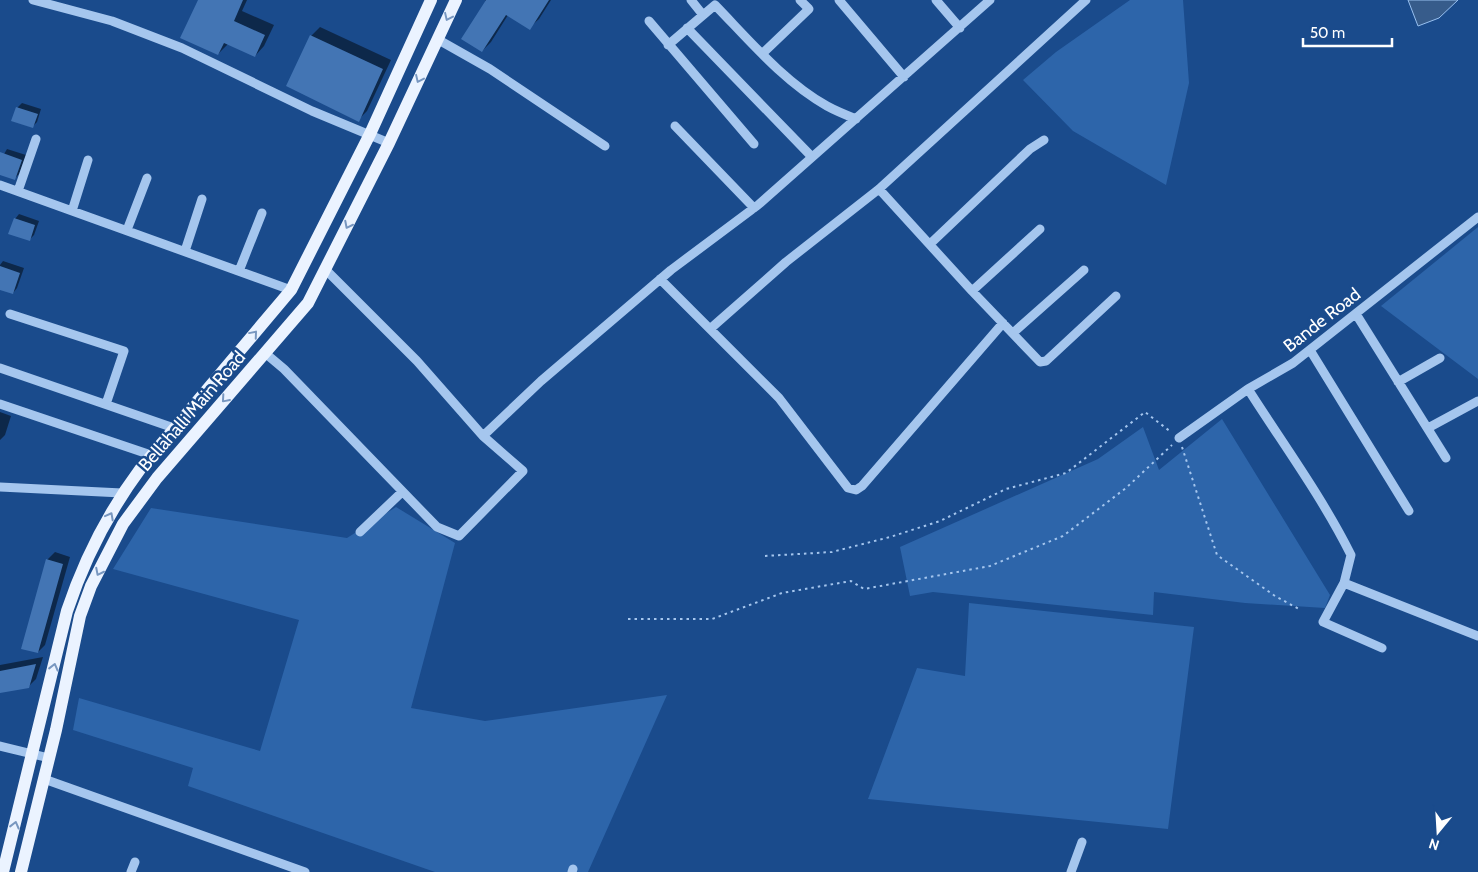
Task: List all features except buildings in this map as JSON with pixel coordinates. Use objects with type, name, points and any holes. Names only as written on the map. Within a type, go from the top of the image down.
[{"type":"main road","name":"Bellahalli Main Road","points":[[3,872],[77,580],[122,493],[151,455],[292,290],[370,134],[431,0]]},
{"type":"main road","name":"Bellahalli Main Road","points":[[23,871],[80,616],[91,586],[123,524],[157,478],[308,303],[389,142],[456,0]]},
{"type":"street","points":[[33,0],[112,21],[182,48],[312,111],[389,142]]},
{"type":"street","points":[[691,0],[703,15]]},
{"type":"street","points":[[763,54],[809,9],[800,0]]},
{"type":"street","points":[[936,0],[960,28]]},
{"type":"street","points":[[483,436],[541,382],[660,280],[754,208],[990,0]]},
{"type":"street","points":[[710,329],[786,262],[879,189],[1086,0]]},
{"type":"street","points":[[843,1],[904,77]]},
{"type":"street","points":[[668,45],[718,2],[763,54],[797,85],[827,106],[856,119]]},
{"type":"street","points":[[649,21],[754,144]]},
{"type":"street","points":[[688,28],[812,158]]},
{"type":"street","points":[[437,39],[490,69],[605,146]]},
{"type":"street","points":[[675,126],[754,208]]},
{"type":"street","points":[[18,191],[36,139]]},
{"type":"street","points":[[930,244],[1030,149],[1044,140]]},
{"type":"street","points":[[72,211],[88,160]]},
{"type":"street","points":[[127,230],[147,178]]},
{"type":"street","points":[[0,185],[292,290]]},
{"type":"street","points":[[879,189],[1036,359],[1046,361],[1116,296]]},
{"type":"street","points":[[185,251],[202,199]]},
{"type":"street","points":[[239,271],[262,214]]},
{"type":"street","name":"Bande Road","points":[[1179,438],[1248,389],[1293,363],[1478,218]]},
{"type":"street","points":[[972,291],[1040,229]]},
{"type":"street","points":[[265,354],[284,369],[437,527],[459,536],[522,472],[483,436],[417,361],[325,269]]},
{"type":"street","points":[[1013,333],[1084,270]]},
{"type":"street","points":[[660,280],[779,398],[848,488],[856,490],[862,486],[940,399],[1003,323]]},
{"type":"street","points":[[10,314],[124,351],[106,404]]},
{"type":"street","points":[[1356,314],[1446,458]]},
{"type":"street","points":[[1310,350],[1409,512]]},
{"type":"street","points":[[1398,382],[1440,358]]},
{"type":"street","points":[[0,368],[174,428]]},
{"type":"street","points":[[1248,389],[1313,492],[1331,516],[1351,555],[1344,583],[1323,622],[1382,648]]},
{"type":"street","points":[[1428,428],[1478,401]]},
{"type":"street","points":[[0,404],[151,455]]},
{"type":"street","points":[[0,487],[122,493]]},
{"type":"street","points":[[360,532],[402,492]]},
{"type":"street","points":[[1344,583],[1478,636]]},
{"type":"street","points":[[0,746],[49,758]]},
{"type":"street","points":[[44,779],[305,872]]},
{"type":"street","points":[[1071,872],[1082,842]]},
{"type":"street","points":[[131,872],[135,862]]},
{"type":"path","points":[[765,556],[832,552],[890,538],[940,521],[1006,488],[1066,473],[1145,412],[1179,438],[1217,555],[1275,596],[1299,609]]},
{"type":"path","points":[[628,619],[712,619],[782,593],[851,580],[864,589],[990,566],[1063,536],[1126,488],[1179,438]]},
{"type":"shaded area","points":[[1130,0],[1183,0],[1189,83],[1166,185],[1073,131],[1023,80],[1056,52]]},
{"type":"shaded area","points":[[1408,0],[1458,0],[1439,18],[1418,26]]},
{"type":"shaded area","points":[[1478,227],[1478,379],[1381,306]]},
{"type":"shaded area","points":[[1222,419],[1330,595],[1325,608],[1245,603],[1154,592],[1153,615],[933,592],[910,596],[900,547],[1098,459],[1143,427],[1159,470]]},
{"type":"shaded area","points":[[396,507],[455,543],[411,708],[485,721],[667,695],[588,872],[435,872],[188,786],[193,768],[73,730],[79,698],[260,751],[299,620],[113,569],[151,508],[347,538]]},
{"type":"shaded area","points":[[969,603],[1194,627],[1168,829],[868,799],[917,668],[965,676]]}]
